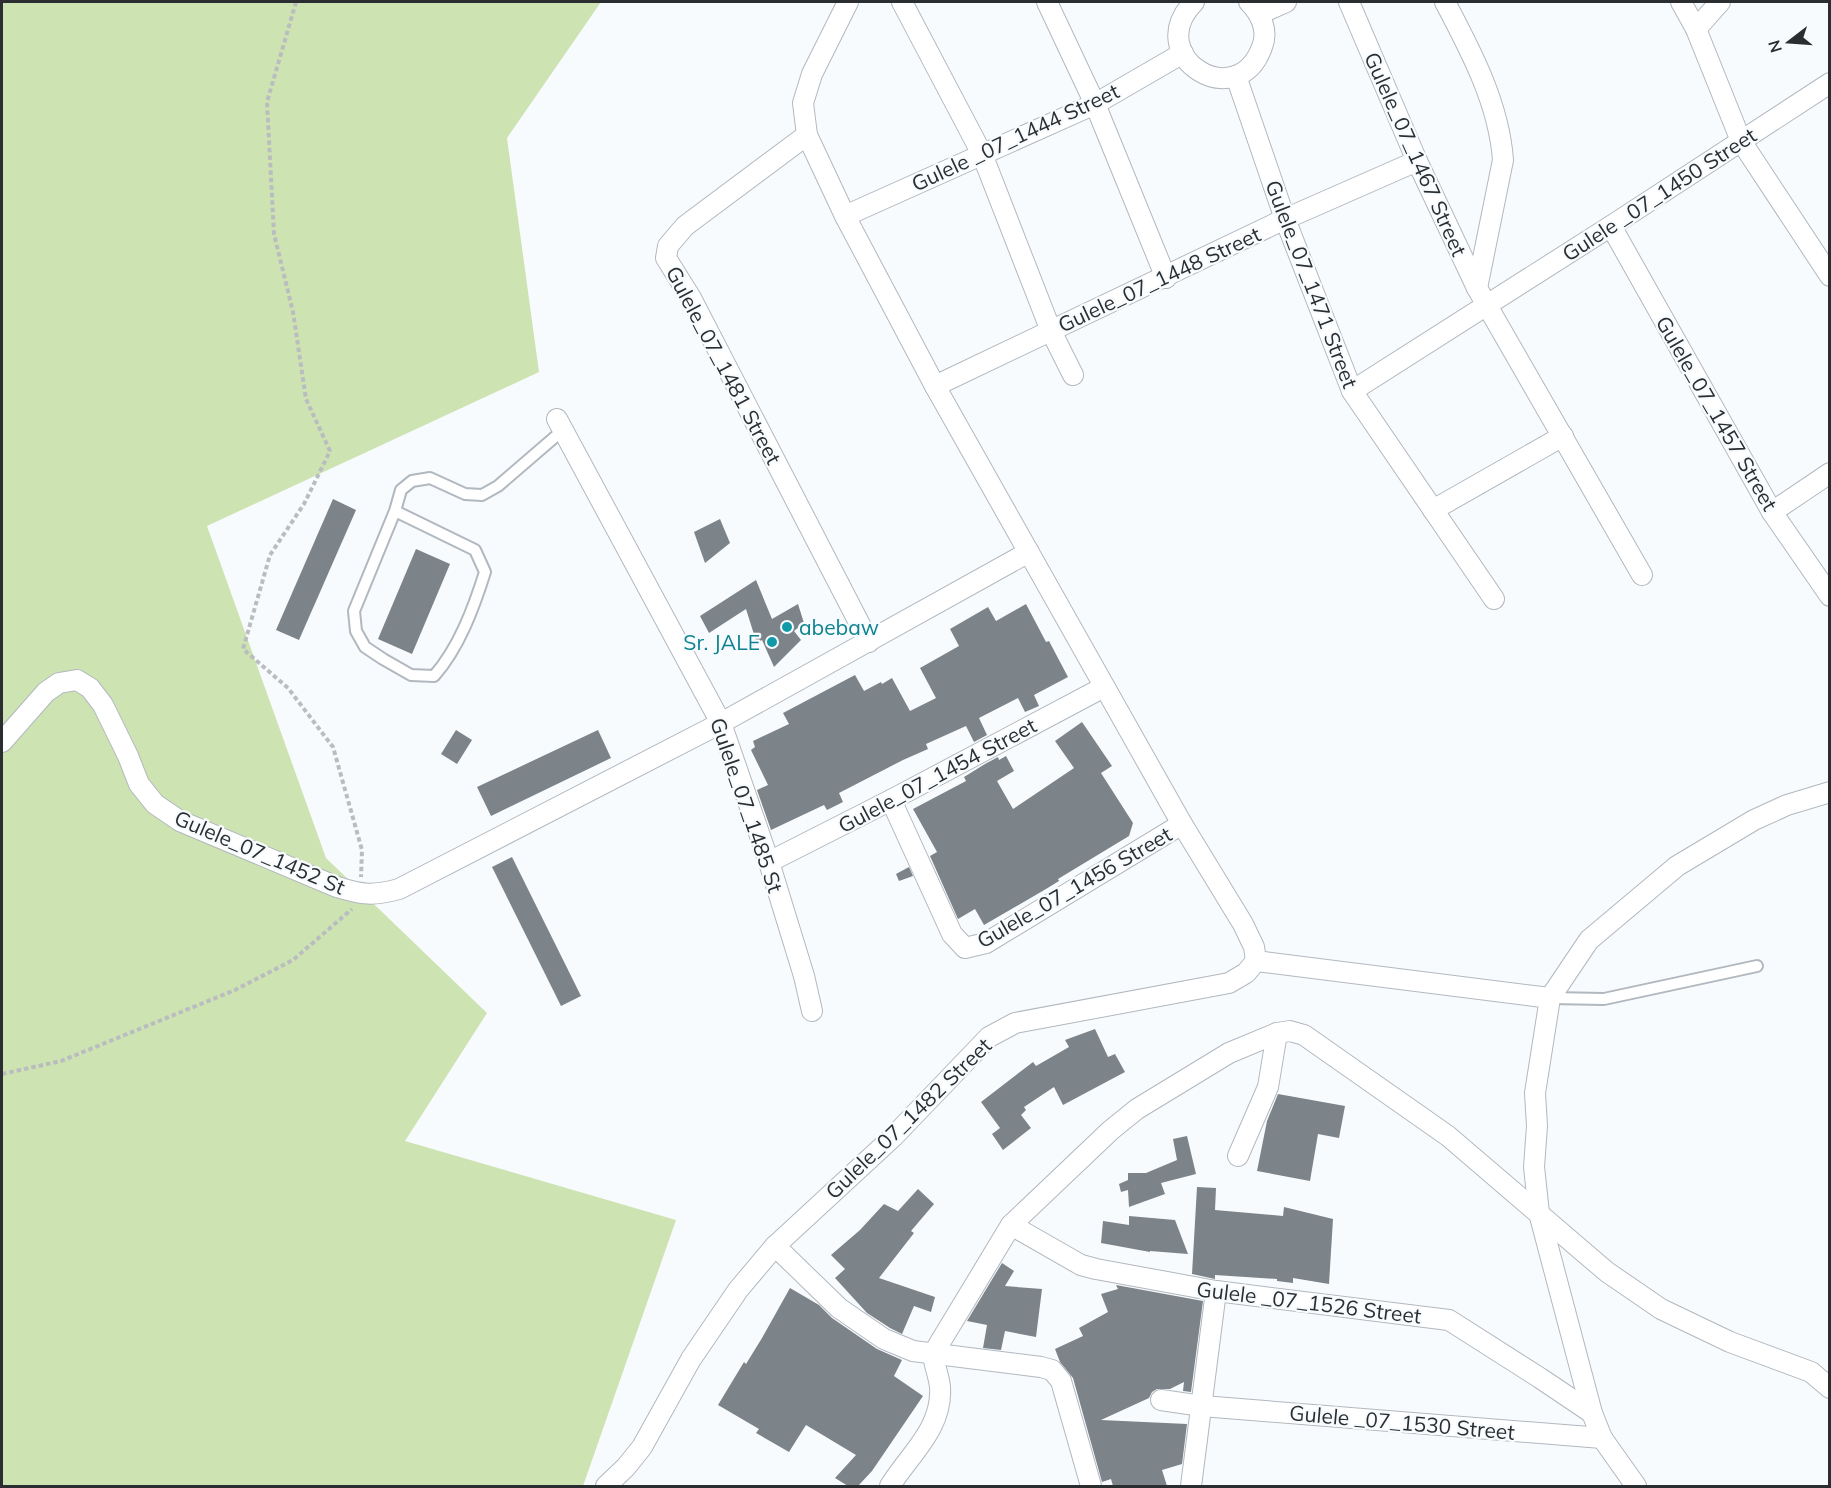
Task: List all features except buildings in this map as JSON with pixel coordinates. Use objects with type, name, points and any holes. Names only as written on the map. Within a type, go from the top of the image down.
[{"type":"street","points":[[848,2],[812,74],[802,103],[807,135],[845,216],[935,386],[1182,824],[1243,924],[1254,948],[1256,961],[1550,998]]},
{"type":"street","points":[[902,2],[982,154],[1051,331],[1073,375]]},
{"type":"street","points":[[1047,2],[1095,104],[1166,278]]},
{"type":"street","points":[[1194,2],[1186,10],[1180,22],[1178,36],[1183,53],[1197,71],[1209,77],[1223,78],[1236,76],[1249,68],[1259,57],[1264,43],[1264,28],[1254,8],[1286,2]]},
{"type":"street","name":"Gulele_07_1467 Street","points":[[1349,2],[1417,161],[1482,296],[1642,575]]},
{"type":"street","points":[[1445,2],[1478,66],[1502,140],[1503,160],[1482,296]]},
{"type":"street","points":[[1681,2],[1696,29],[1741,141],[1830,276]]},
{"type":"street","points":[[1696,29],[1720,2]]},
{"type":"street","name":"Gulele _07_1444 Street","points":[[845,216],[1095,104],[1183,53]]},
{"type":"street","name":"Gulele_07_1471 Street","points":[[1236,76],[1285,219],[1352,390],[1494,599]]},
{"type":"street","name":"Gulele _07_1450 Street","points":[[1352,390],[1482,296],[1611,226],[1830,82]]},
{"type":"street","name":"Gulele_07_1481 Street","points":[[807,135],[685,226],[668,246],[666,258],[691,298],[869,642]]},
{"type":"street","name":"Gulele_07_1448 Street","points":[[935,386],[1166,278],[1285,219],[1417,161]]},
{"type":"street","name":"Gulele_07_1457 Street","points":[[1611,226],[1772,512],[1830,596]]},
{"type":"street","name":"Gulele_07_1485 St","points":[[560,424],[721,723],[769,862],[804,976],[812,1011]]},
{"type":"street","points":[[1433,510],[1563,435]]},
{"type":"street","points":[[1772,512],[1830,474]]},
{"type":"street","name":"Gulele_07_1452 St","points":[[2,741],[46,692],[59,683],[77,680],[90,688],[103,705],[139,783],[155,804],[180,821],[360,894],[383,894],[399,889],[721,723],[1029,552]]},
{"type":"street","name":"Gulele_07_1454 Street","points":[[769,862],[1104,687]]},
{"type":"street","points":[[1636,1486],[1602,1438],[1592,1413],[1539,1213],[1534,1167],[1537,1126],[1535,1093],[1550,998],[1589,940],[1677,866],[1754,820],[1787,805],[1830,792]]},
{"type":"street","name":"Gulele_07_1456 Street","points":[[891,800],[952,934],[965,948],[986,943],[1182,824]]},
{"type":"street","name":"Gulele_07_1482 Street","points":[[606,1486],[626,1467],[642,1447],[691,1359],[738,1290],[776,1246],[893,1137],[989,1036],[1015,1023],[1229,983],[1246,973],[1256,961]]},
{"type":"street","points":[[890,1486],[926,1437],[938,1411],[940,1386],[933,1354],[1011,1225],[1111,1130],[1137,1109],[1229,1053],[1277,1033],[1290,1032],[1304,1035],[1448,1136],[1606,1272],[1661,1309],[1730,1342],[1811,1372],[1828,1384]]},
{"type":"street","points":[[1238,1156],[1268,1087],[1277,1033]]},
{"type":"street","name":"Gulele _07_1526 Street","points":[[1011,1225],[1081,1265],[1096,1269],[1216,1291],[1449,1320],[1592,1413]]},
{"type":"street","points":[[776,1246],[839,1308],[884,1339],[913,1351],[1052,1370],[1061,1381],[1091,1486]]},
{"type":"street","points":[[1191,1486],[1216,1291]]},
{"type":"street","name":"Gulele _07_1530 Street","points":[[1161,1400],[1202,1406],[1602,1438]]},
{"type":"lane","points":[[395,511],[475,550],[485,572],[478,595],[448,660],[434,676],[411,675],[383,659],[365,647],[356,631],[354,611],[395,511],[401,490],[412,481],[430,478],[465,494],[482,495],[498,486],[560,424]]},
{"type":"lane","points":[[1550,998],[1604,999],[1756,966]]},
{"type":"path","points":[[2,1074],[61,1061],[235,990],[293,960],[350,913],[360,894],[362,850],[333,747],[288,688],[243,649],[270,555],[304,504],[330,451],[306,399],[293,312],[274,234],[267,102],[296,2]]},
{"type":"green space","points":[[2,2],[601,2],[507,138],[539,372],[207,526],[326,858],[487,1013],[405,1141],[676,1220],[583,1486],[2,1486]]},
{"type":"place","name":"abebaw","points":[[787,627]]},
{"type":"place","name":"Sr. JALE","points":[[772,642]]}]
